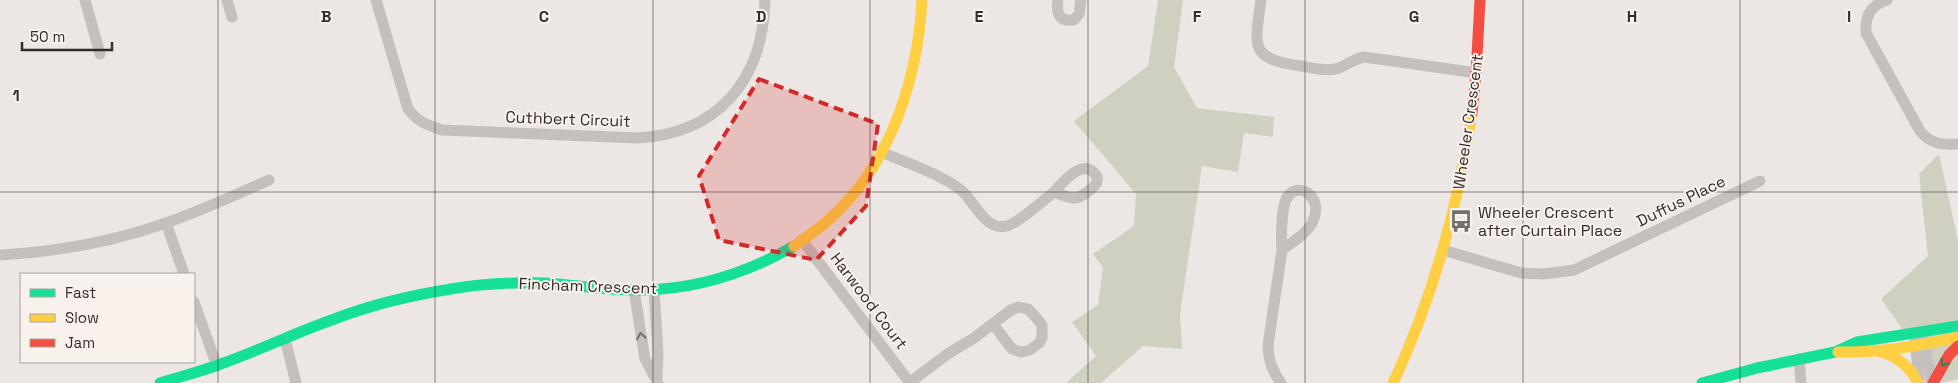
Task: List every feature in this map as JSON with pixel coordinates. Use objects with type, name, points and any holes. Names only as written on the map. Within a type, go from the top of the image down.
[{"type":"street","points":[[86,0],[100,54]]},
{"type":"street","points":[[227,0],[232,17]]},
{"type":"street","name":"Cuthbert Circuit","points":[[376,0],[408,109],[415,118],[425,125],[442,130],[638,138],[690,128],[711,116],[730,100],[743,81],[754,56],[765,12],[765,0]]},
{"type":"street","name":"Fincham Crescent","points":[[160,383],[216,366],[354,312],[402,298],[452,288],[529,283],[654,290],[705,284],[744,272],[770,260],[802,240],[838,211],[858,189],[881,152],[902,104],[910,78],[920,35],[922,0]]},
{"type":"street","points":[[1058,0],[1057,12],[1060,18],[1067,21],[1074,20],[1079,14],[1080,0]]},
{"type":"street","points":[[1261,0],[1256,36],[1259,48],[1267,58],[1280,63],[1324,70],[1338,68],[1354,59],[1364,57],[1477,73]]},
{"type":"street","name":"Wheeler Crescent","points":[[1397,382],[1443,250],[1465,163],[1477,73],[1480,0]]},
{"type":"street","points":[[1887,0],[1880,2],[1872,8],[1865,23],[1866,33],[1926,139],[1940,145],[1958,144]]},
{"type":"street","points":[[881,152],[950,182],[964,192],[986,220],[994,225],[1007,226],[1012,224],[1054,192]]},
{"type":"street","points":[[0,255],[93,244],[166,223],[269,180]]},
{"type":"street","name":"Duffus Place","points":[[1443,250],[1521,272],[1549,274],[1574,270],[1760,182]]},
{"type":"street","points":[[1281,383],[1273,372],[1268,358],[1268,345],[1282,250],[1281,237],[1286,200],[1289,194],[1303,191],[1311,195],[1316,201],[1317,208],[1313,222],[1308,230],[1282,250]]},
{"type":"street","points":[[166,223],[184,273]]},
{"type":"street","name":"Harwood Court","points":[[802,240],[910,383],[949,353],[974,338],[1011,310],[1019,307],[1028,309],[1042,325],[1042,338],[1030,350],[1022,352],[1012,349],[993,324]]},
{"type":"street","points":[[634,290],[645,359],[657,381]]},
{"type":"street","points":[[654,290],[658,353],[657,381]]},
{"type":"street","points":[[195,305],[216,366]]},
{"type":"street","points":[[1835,352],[1857,353],[1878,350],[1958,326]]},
{"type":"street","points":[[1702,383],[1835,352],[1857,342],[1958,337]]},
{"type":"street","points":[[285,339],[296,383]]},
{"type":"street","points":[[1919,339],[1919,383]]},
{"type":"street","points":[[1919,339],[1932,383]]},
{"type":"street","points":[[1932,383],[1949,355],[1958,346]]},
{"type":"street","points":[[1878,350],[1892,356],[1905,365],[1915,375],[1919,383]]},
{"type":"street","points":[[1799,359],[1802,383]]},
{"type":"highlighted area","points":[[759,79],[878,124],[866,206],[816,260],[719,240],[699,176]]},
{"type":"green space","points":[[1158,0],[1183,0],[1174,67],[1197,108],[1274,117],[1273,137],[1244,133],[1238,172],[1202,166],[1180,314],[1182,349],[1143,346],[1101,383],[1066,383],[1096,356],[1072,322],[1098,305],[1103,268],[1093,254],[1134,226],[1136,194],[1074,121],[1148,66]]},
{"type":"green space","points":[[1939,154],[1958,241],[1958,379],[1941,383],[1881,299],[1928,256],[1919,174]]},
{"type":"traffic: fast","points":[[160,383],[233,360],[351,313],[408,297],[463,287],[510,283],[545,283],[631,290],[663,289],[702,283],[740,272],[794,246]]},
{"type":"traffic: fast","points":[[1702,383],[1757,368],[1835,352],[1857,342],[1958,326]]},
{"type":"traffic: slow","points":[[794,246],[828,220],[857,190],[874,166],[888,140],[899,113],[915,57],[922,0]]},
{"type":"traffic: slow","points":[[1393,383],[1420,318],[1442,251],[1459,182],[1472,113]]},
{"type":"traffic: slow","points":[[1838,352],[1898,348],[1958,337]]},
{"type":"traffic: slow","points":[[1878,351],[1902,362],[1918,383]]},
{"type":"traffic: jam","points":[[1472,113],[1480,0]]},
{"type":"traffic: jam","points":[[1933,383],[1949,355],[1958,346]]},
{"type":"place","name":"Wheeler Crescent after Curtain Place","points":[[1461,221]]}]
